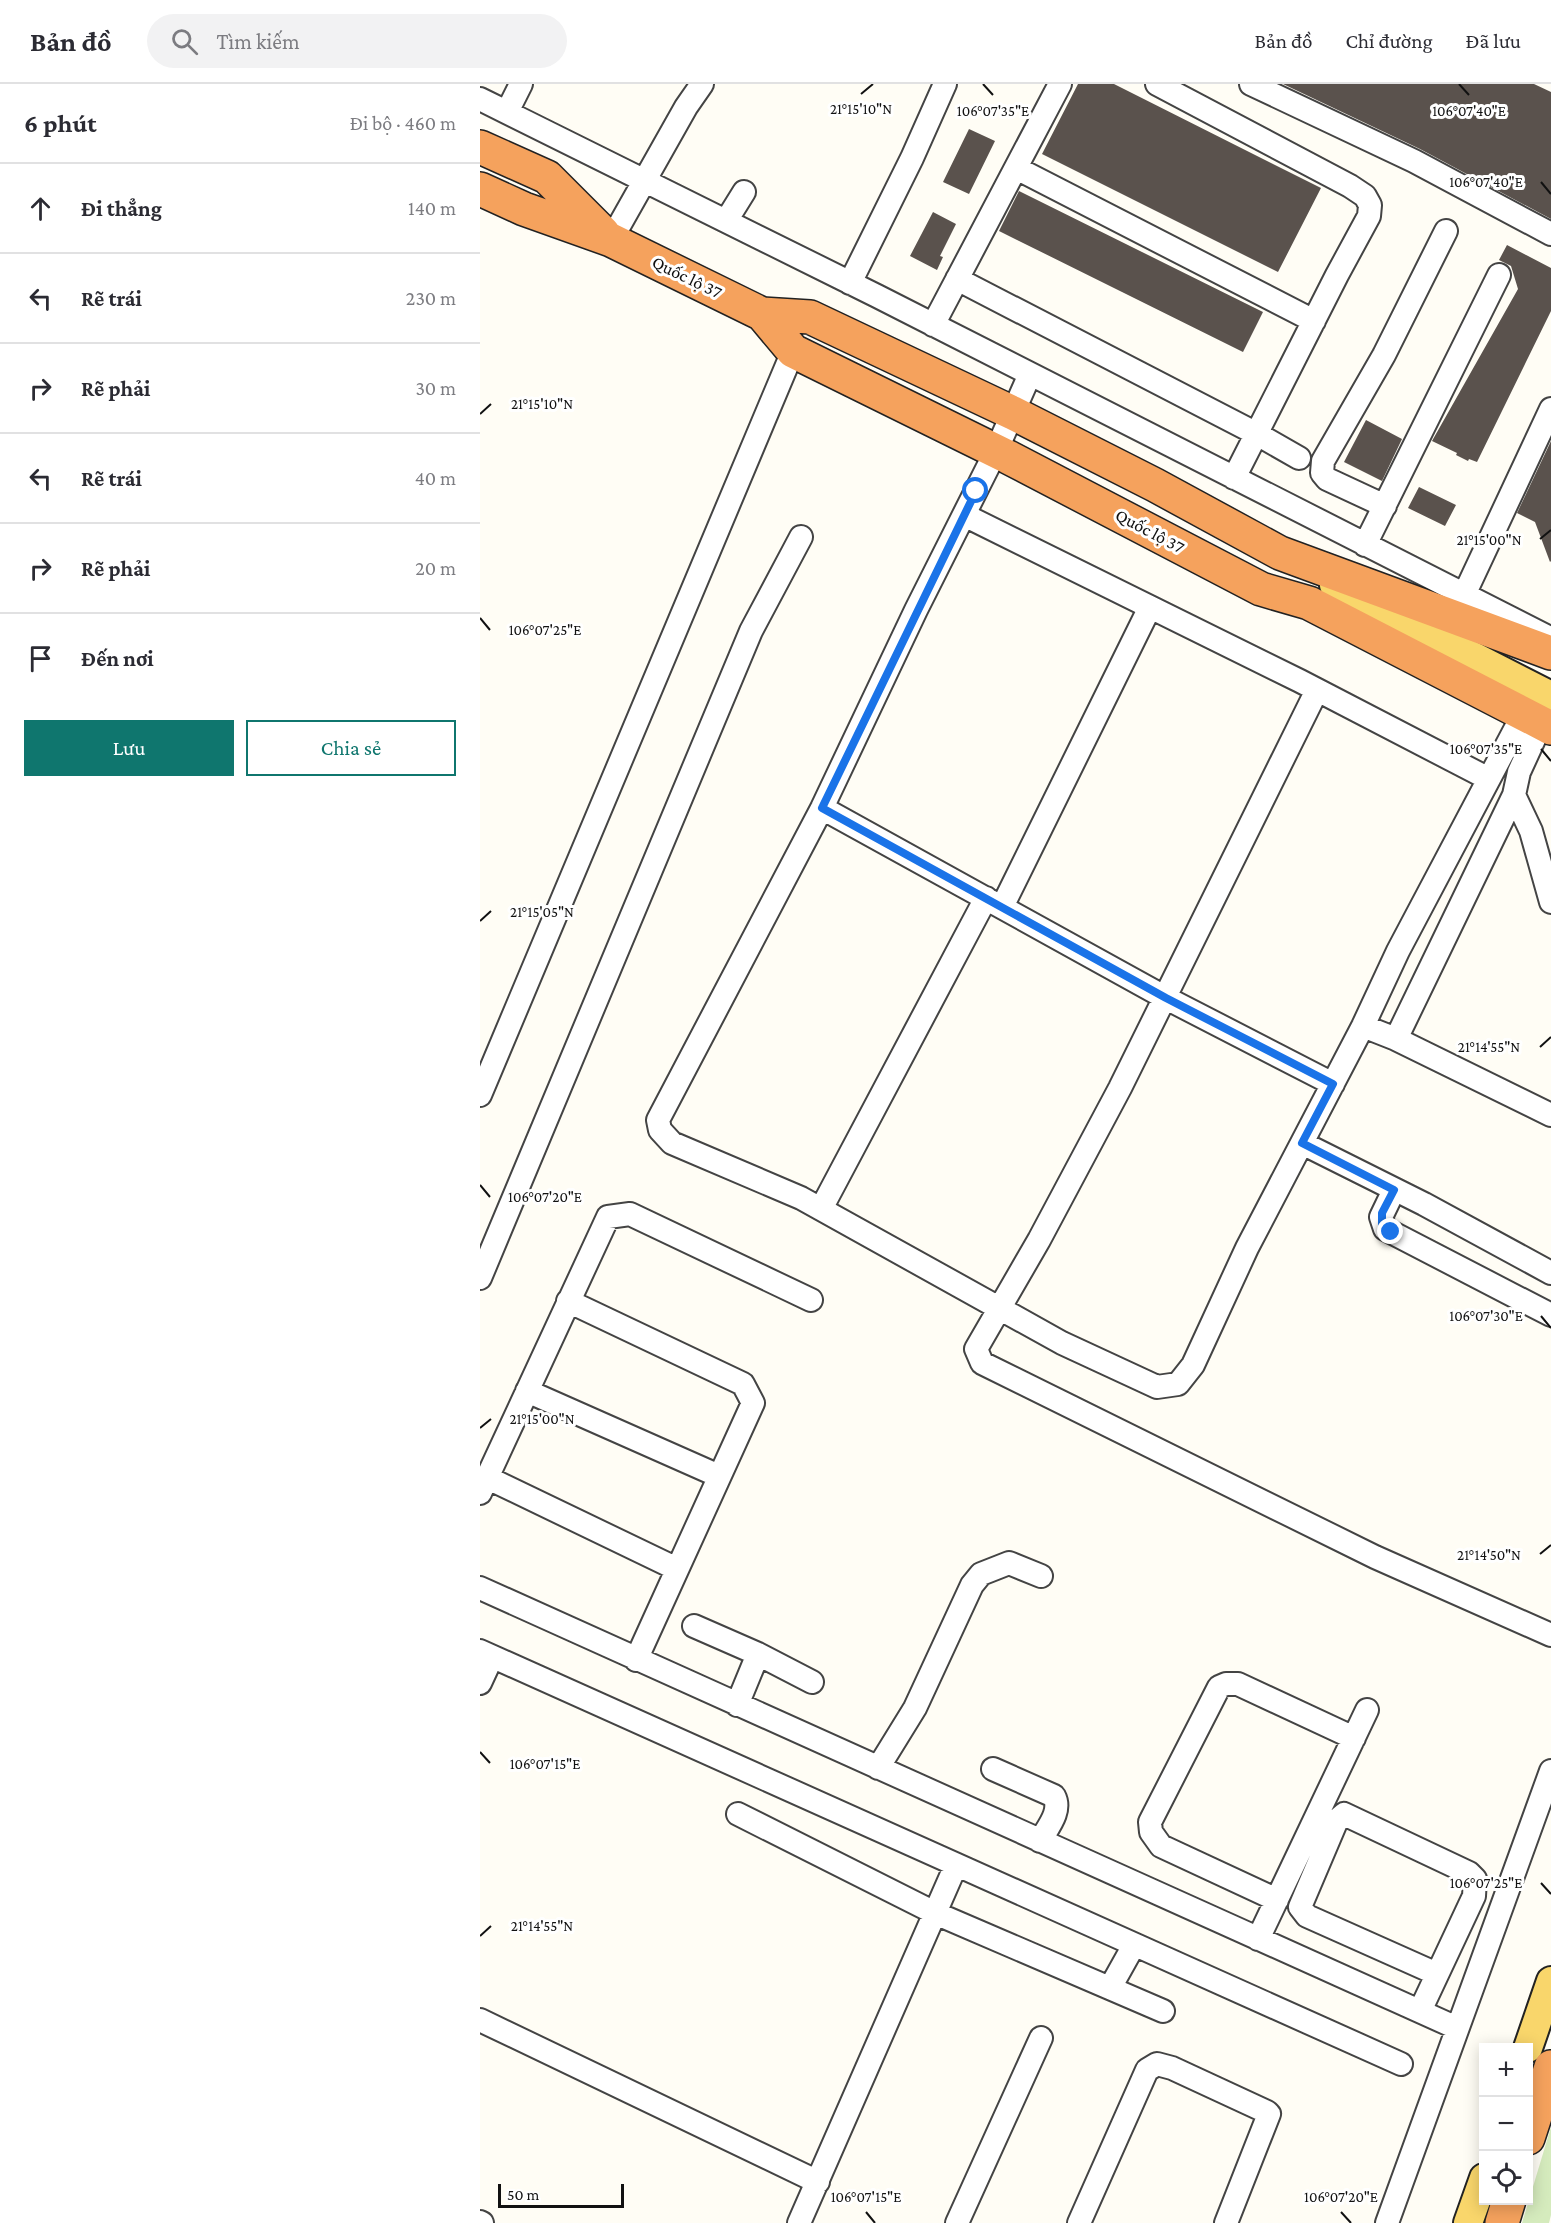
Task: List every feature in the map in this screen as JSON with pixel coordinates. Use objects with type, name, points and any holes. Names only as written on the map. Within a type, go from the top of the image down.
[{"type":"highway","name":"Quốc lộ 37","points":[[480,147],[547,177],[611,240]]},
{"type":"highway","name":"Quốc lộ 37","points":[[480,189],[524,209],[611,240],[762,314],[810,317],[1013,413],[1155,484],[1280,553],[1551,653]]},
{"type":"highway","name":"Quốc lộ 37","points":[[762,314],[793,351],[996,451],[1539,732]]},
{"type":"highway","points":[[793,351],[810,317]]},
{"type":"highway","points":[[1533,2123],[1551,2067]]},
{"type":"highway","points":[[1502,2223],[1507,2205]]},
{"type":"main road","points":[[1280,553],[1327,582],[1551,696]]},
{"type":"main road","points":[[1530,2043],[1551,1981]]},
{"type":"main road","points":[[1468,2223],[1479,2192]]},
{"type":"street","points":[[507,112],[521,84]]},
{"type":"street","points":[[611,240],[686,107],[702,84]]},
{"type":"street","points":[[850,283],[912,158],[945,84]]},
{"type":"street","points":[[933,325],[1060,84]]},
{"type":"street","points":[[1157,84],[1365,196],[1370,205],[1369,216],[1234,478]]},
{"type":"street","points":[[1251,84],[1414,161],[1551,234]]},
{"type":"street","points":[[480,99],[850,283],[1551,639]]},
{"type":"street","points":[[1016,168],[1314,321]]},
{"type":"street","points":[[726,221],[744,192]]},
{"type":"street","points":[[1385,506],[1327,479],[1322,473],[1323,461],[1384,355],[1446,231]]},
{"type":"street","points":[[1365,545],[1499,275]]},
{"type":"street","points":[[957,279],[1299,458]]},
{"type":"street","points":[[480,1095],[793,351]]},
{"type":"street","points":[[1030,374],[996,451],[822,808],[658,1120],[660,1130],[672,1143],[801,1198],[1062,1343],[1158,1387],[1178,1384],[1193,1365],[1247,1248],[1488,779],[1539,732]]},
{"type":"street","points":[[1464,595],[1551,409]]},
{"type":"street","points":[[964,515],[1317,690],[1488,779]]},
{"type":"street","points":[[480,1278],[751,631],[801,537]]},
{"type":"street","points":[[821,1209],[994,902],[1150,607]]},
{"type":"street","points":[[1317,690],[1166,998],[1039,1240],[976,1349],[982,1363],[1375,1557],[1551,1635]]},
{"type":"street","points":[[1396,1039],[1514,795],[1519,772],[1539,732]]},
{"type":"street","points":[[1514,795],[1531,831],[1551,902]]},
{"type":"street","points":[[822,808],[1166,998],[1333,1084]]},
{"type":"street","points":[[1363,1026],[1396,1039],[1551,1115]]},
{"type":"street","points":[[1302,1143],[1424,1204],[1551,1273]]},
{"type":"street","points":[[1394,1190],[1381,1217],[1385,1229],[1551,1315]]},
{"type":"street","points":[[677,1569],[484,1486],[608,1217],[630,1214],[811,1300]]},
{"type":"street","points":[[568,1301],[743,1384],[753,1403],[636,1660]]},
{"type":"street","points":[[527,1391],[719,1476]]},
{"type":"street","points":[[878,1768],[915,1707],[972,1585],[981,1574],[1009,1563],[1041,1576]]},
{"type":"street","points":[[480,1588],[1457,2028]]},
{"type":"street","points":[[694,1626],[758,1654],[812,1682]]},
{"type":"street","points":[[480,1683],[486,1654],[1401,2064]]},
{"type":"street","points":[[737,1705],[758,1654]]},
{"type":"street","points":[[1277,1900],[1161,1846],[1151,1832],[1150,1822],[1219,1687],[1226,1684],[1238,1683],[1354,1738]]},
{"type":"street","points":[[1258,1939],[1367,1710]]},
{"type":"street","points":[[993,1769],[1054,1796],[1058,1802],[1057,1811],[1040,1841]]},
{"type":"street","points":[[1387,2223],[1551,1771]]},
{"type":"street","points":[[738,1814],[934,1913],[1163,2011]]},
{"type":"street","points":[[1420,2011],[1474,1896],[1475,1880],[1469,1873],[1344,1814],[1340,1815],[1300,1907],[1301,1911],[1307,1916],[1437,1974]]},
{"type":"street","points":[[799,2223],[956,1864]]},
{"type":"street","points":[[1110,1988],[1134,1945]]},
{"type":"street","points":[[480,2020],[818,2182]]},
{"type":"street","points":[[958,2223],[1041,2038]]},
{"type":"street","points":[[1079,2223],[1148,2070],[1157,2064],[1165,2065],[1269,2114],[1226,2223]]},
{"type":"green space","points":[[1551,2127],[1551,2215],[1549,2223],[1522,2223],[1527,2205],[1533,2205],[1533,2187]]},
{"type":"building","points":[[1078,84],[1114,84],[1321,188],[1278,272],[1042,154]]},
{"type":"building","points":[[1283,84],[1534,84],[1551,92],[1551,219],[1420,149]]},
{"type":"building","points":[[969,129],[995,141],[969,194],[943,182]]},
{"type":"building","points":[[1019,191],[1263,312],[1243,352],[999,231]]},
{"type":"building","points":[[933,212],[956,224],[940,256],[943,257],[937,270],[910,256]]},
{"type":"building","points":[[1507,245],[1551,268],[1551,311],[1477,462],[1469,459],[1468,461],[1432,441],[1518,289],[1511,266],[1499,260]]},
{"type":"building","points":[[1366,420],[1402,439],[1382,481],[1344,462]]},
{"type":"building","points":[[1551,441],[1550,562],[1535,522],[1517,513]]},
{"type":"building","points":[[1419,487],[1456,505],[1445,526],[1408,508]]},
{"type":"route","points":[[976,491],[916,610],[822,808],[1166,998],[1333,1084],[1302,1143],[1394,1190],[1381,1217],[1382,1225],[1391,1232]]}]
